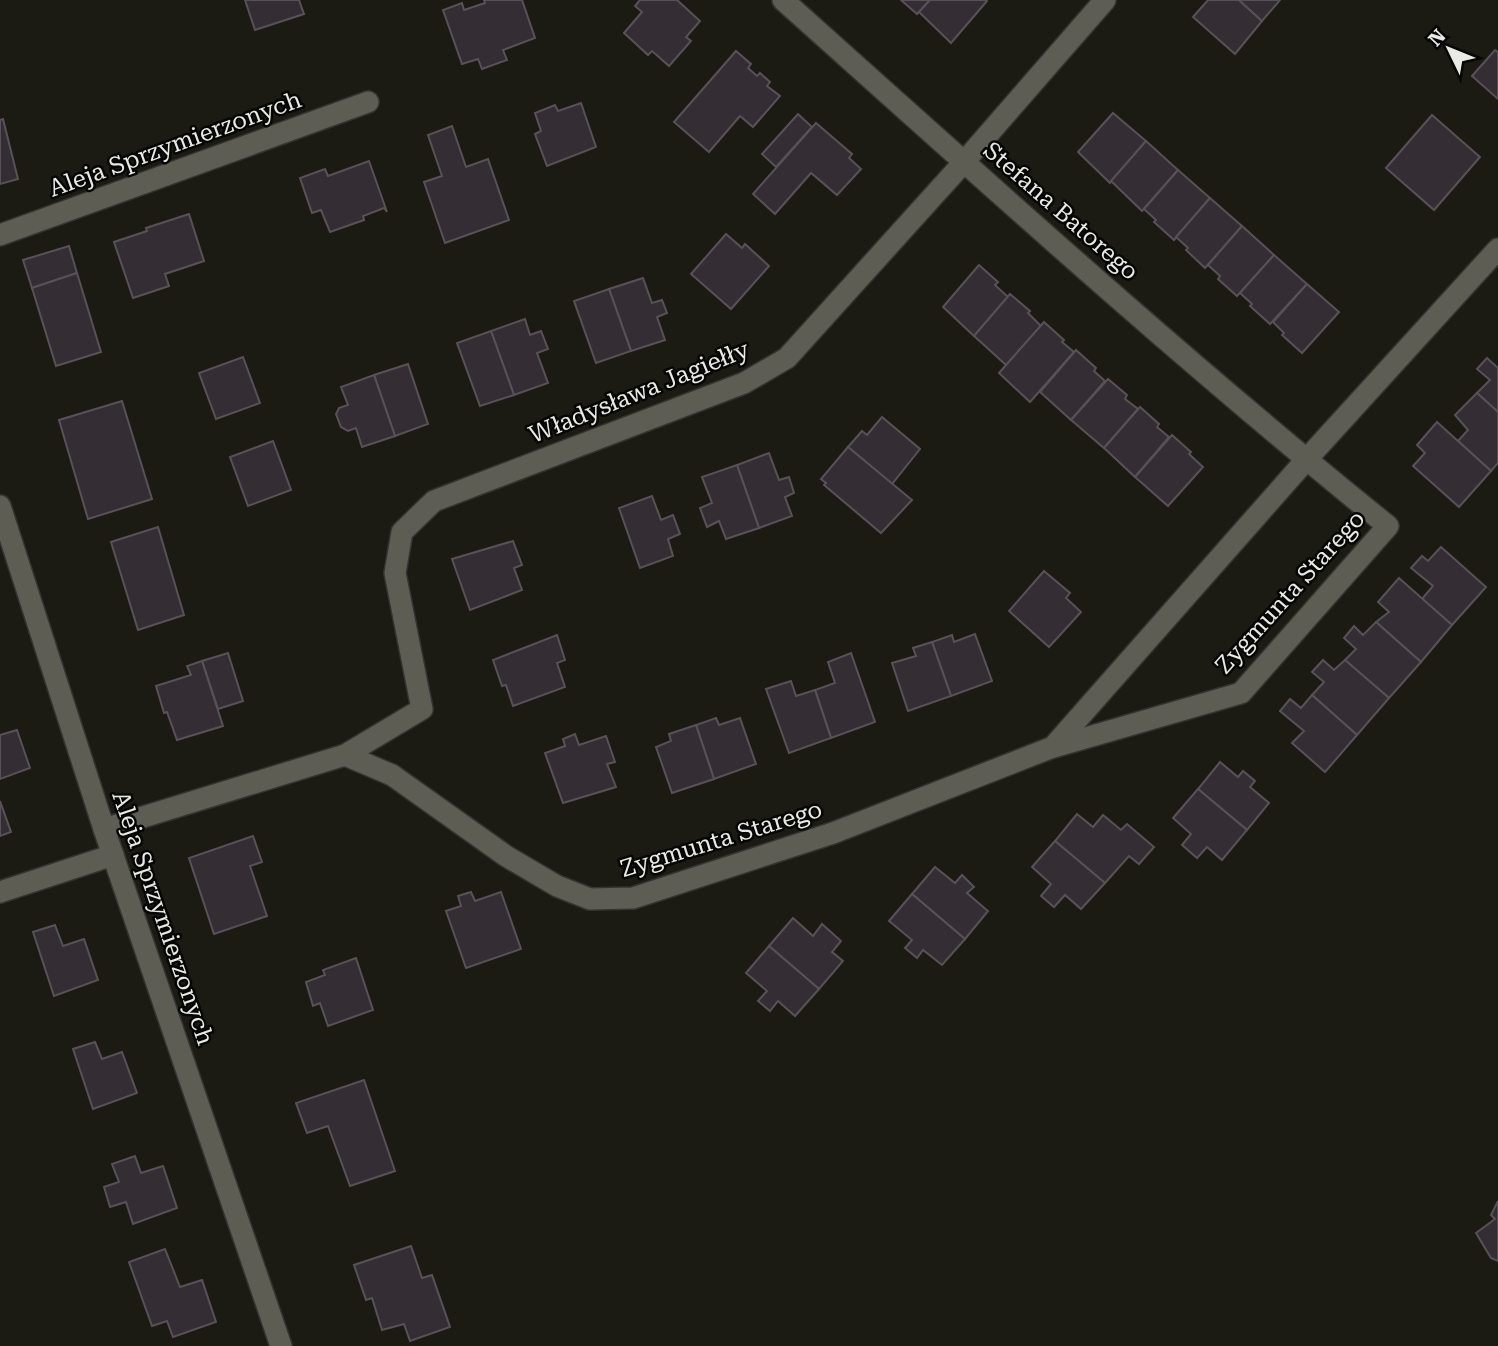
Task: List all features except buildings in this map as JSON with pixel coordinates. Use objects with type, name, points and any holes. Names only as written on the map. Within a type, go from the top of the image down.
[{"type":"street","name":"Stefana Batorego","points":[[783,0],[964,162],[1306,460]]},
{"type":"street","name":"Władysława Jagiełły","points":[[345,755],[422,709],[394,573],[402,532],[410,524],[434,501],[744,383],[788,358],[1105,0]]},
{"type":"street","name":"Aleja Sprzymierzonych","points":[[0,236],[368,102]]},
{"type":"street","name":"Zygmunta Starego","points":[[1054,747],[1306,460],[1498,249]]},
{"type":"street","name":"Zygmunta Starego","points":[[345,755],[392,775],[506,856],[556,886],[590,899],[633,898],[834,833],[1054,747],[1241,693],[1388,526],[1306,460]]},
{"type":"street","name":"Aleja Sprzymierzonych","points":[[0,506],[104,829],[281,1346]]},
{"type":"street","points":[[104,829],[345,755]]},
{"type":"street","points":[[0,892],[113,855]]}]
